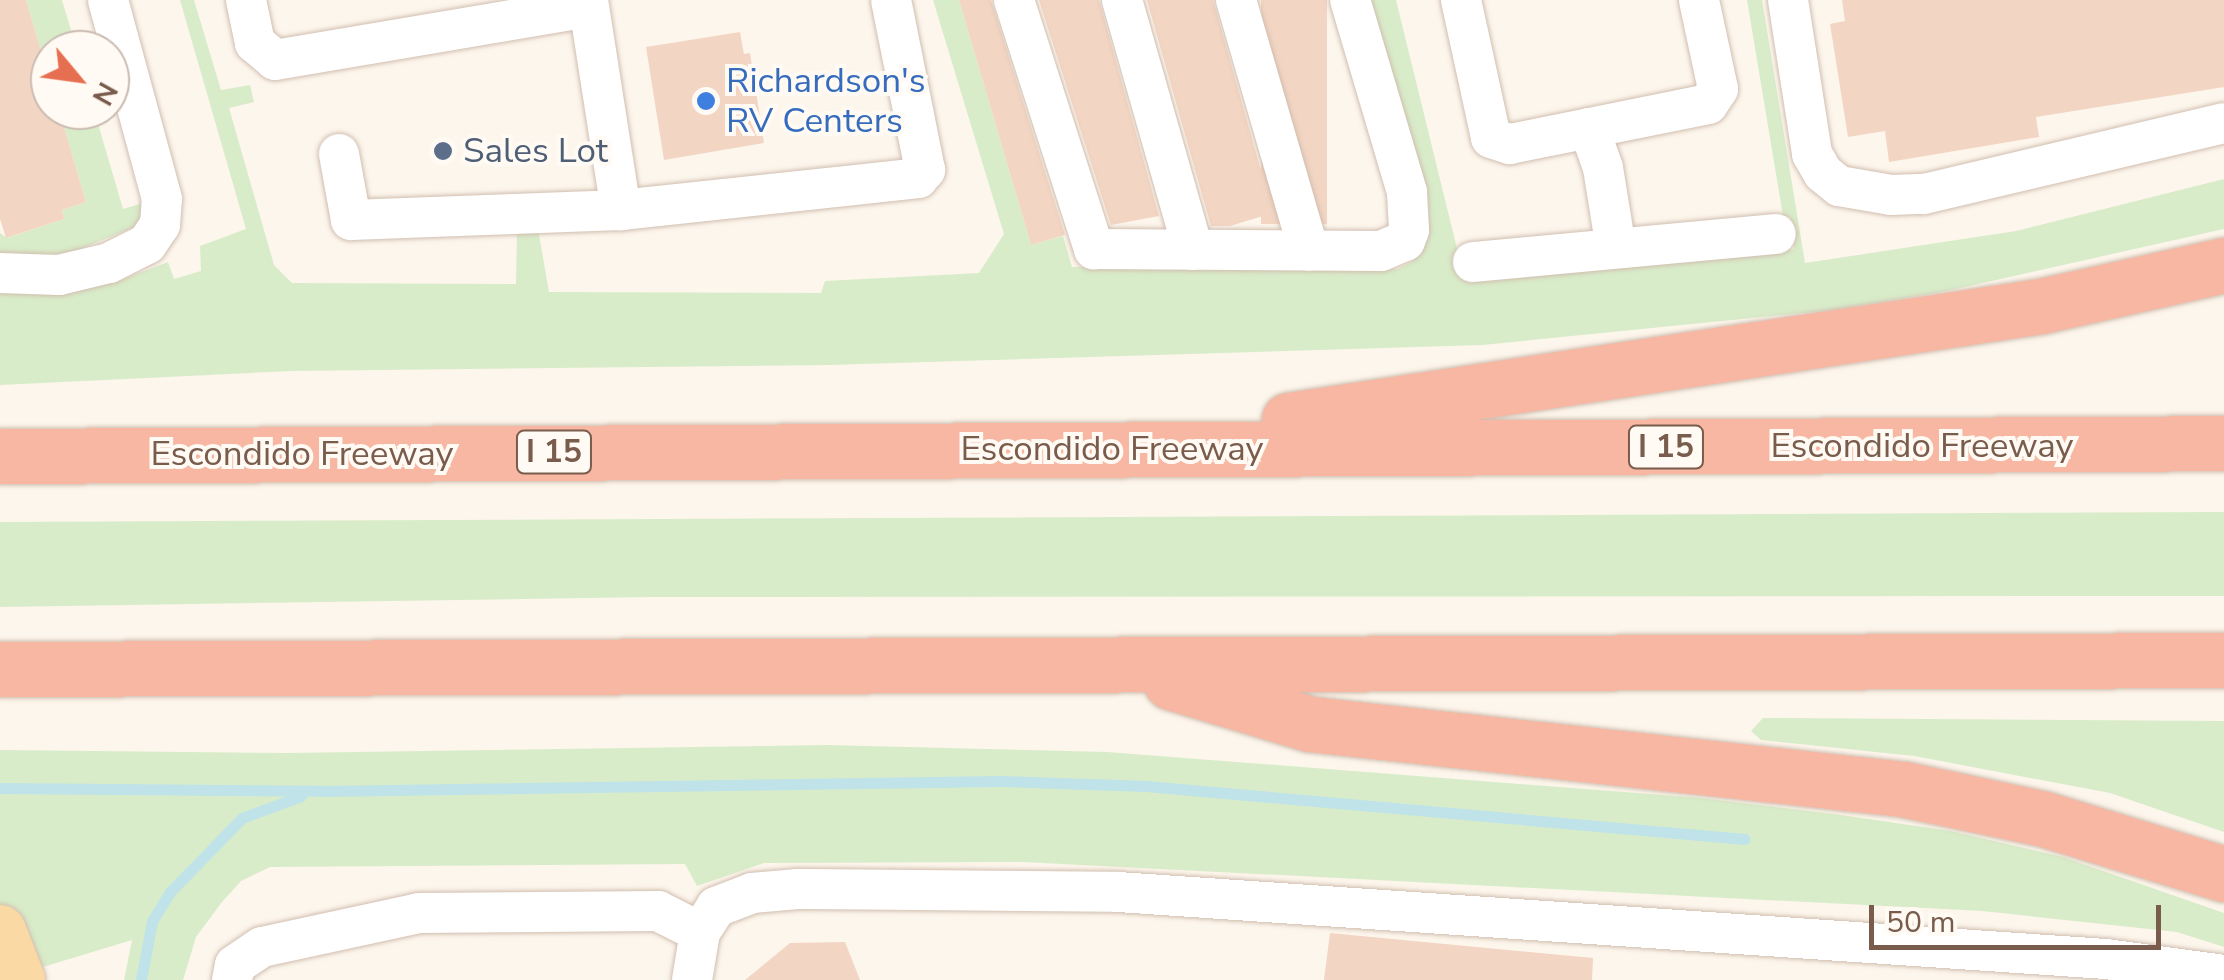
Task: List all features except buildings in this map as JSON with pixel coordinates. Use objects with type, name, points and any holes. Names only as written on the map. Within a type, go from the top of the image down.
[{"type":"highway","points":[[1108,448],[2040,306],[2224,265]]},
{"type":"highway","name":"Escondido Freeway","points":[[0,456],[2224,443]]},
{"type":"highway","points":[[0,669],[2224,660]]},
{"type":"highway","points":[[1121,666],[1310,724],[1903,790],[2044,819],[2224,874]]},
{"type":"main road","points":[[0,932],[19,980]]},
{"type":"lane","points":[[0,273],[59,276],[109,263],[147,244],[160,225],[162,199],[108,0]]},
{"type":"lane","points":[[246,0],[255,44],[275,60],[588,4],[622,210]]},
{"type":"lane","points":[[339,154],[351,220],[622,210],[918,178],[924,170],[890,0]]},
{"type":"lane","points":[[1014,0],[1094,249],[1398,248],[1409,230],[1406,192],[1350,0]]},
{"type":"lane","points":[[1122,0],[1192,250]]},
{"type":"lane","points":[[1236,0],[1308,250]]},
{"type":"lane","points":[[1462,0],[1491,138],[1510,144],[1708,104],[1718,89],[1699,0]]},
{"type":"lane","points":[[1788,0],[1812,154],[1823,173],[1839,186],[1891,195],[1924,194],[2224,124]]},
{"type":"lane","points":[[1589,128],[1603,168],[1616,248]]},
{"type":"lane","points":[[1473,262],[1776,234]]},
{"type":"lane","points":[[692,980],[700,932],[716,907],[752,893],[1118,892],[2106,958],[2224,976]]},
{"type":"lane","points":[[232,980],[235,965],[262,947],[419,914],[658,911],[700,932]]},
{"type":"green space","points":[[26,0],[62,0],[71,30],[35,30]]},
{"type":"green space","points":[[180,0],[194,0],[221,90],[250,85],[254,102],[229,108],[274,265],[292,283],[516,284],[517,232],[538,229],[549,292],[821,293],[825,281],[979,273],[1004,234],[933,0],[959,0],[1031,245],[1063,236],[1072,267],[1397,269],[1412,262],[1418,254],[1366,0],[1396,0],[1463,273],[1480,282],[1794,249],[1790,217],[1783,216],[1747,0],[1762,0],[1805,263],[2016,231],[2224,179],[2224,229],[1947,291],[1834,310],[1482,345],[829,365],[293,371],[0,385],[0,286],[82,287],[121,280],[168,262],[174,279],[201,271],[200,246],[246,229]]},
{"type":"green space","points":[[65,130],[100,130],[123,209],[143,203],[154,219],[78,250],[37,258],[0,256],[0,233],[7,238],[64,219],[62,210],[86,202]]},
{"type":"green space","points":[[2224,512],[2224,596],[650,597],[0,607],[0,522]]},
{"type":"green space","points":[[1763,718],[2224,721],[2224,832],[2110,793],[1914,756],[1761,740],[1751,731]]},
{"type":"green space","points":[[827,745],[1107,752],[1701,798],[1834,814],[1951,831],[2063,857],[2224,913],[2224,947],[2177,932],[1982,911],[1023,862],[764,863],[697,886],[685,864],[270,867],[241,881],[222,902],[196,937],[183,980],[124,980],[132,940],[0,980],[0,750],[288,753]]},
{"type":"waterway","points":[[0,788],[322,791],[1000,781],[1146,786],[1745,839]]},
{"type":"waterway","points":[[141,980],[152,921],[170,892],[242,818],[301,796]]},
{"type":"place","name":"Richardson's RV Centers","points":[[706,101]]},
{"type":"place","name":"Sales Lot","points":[[443,151]]}]
